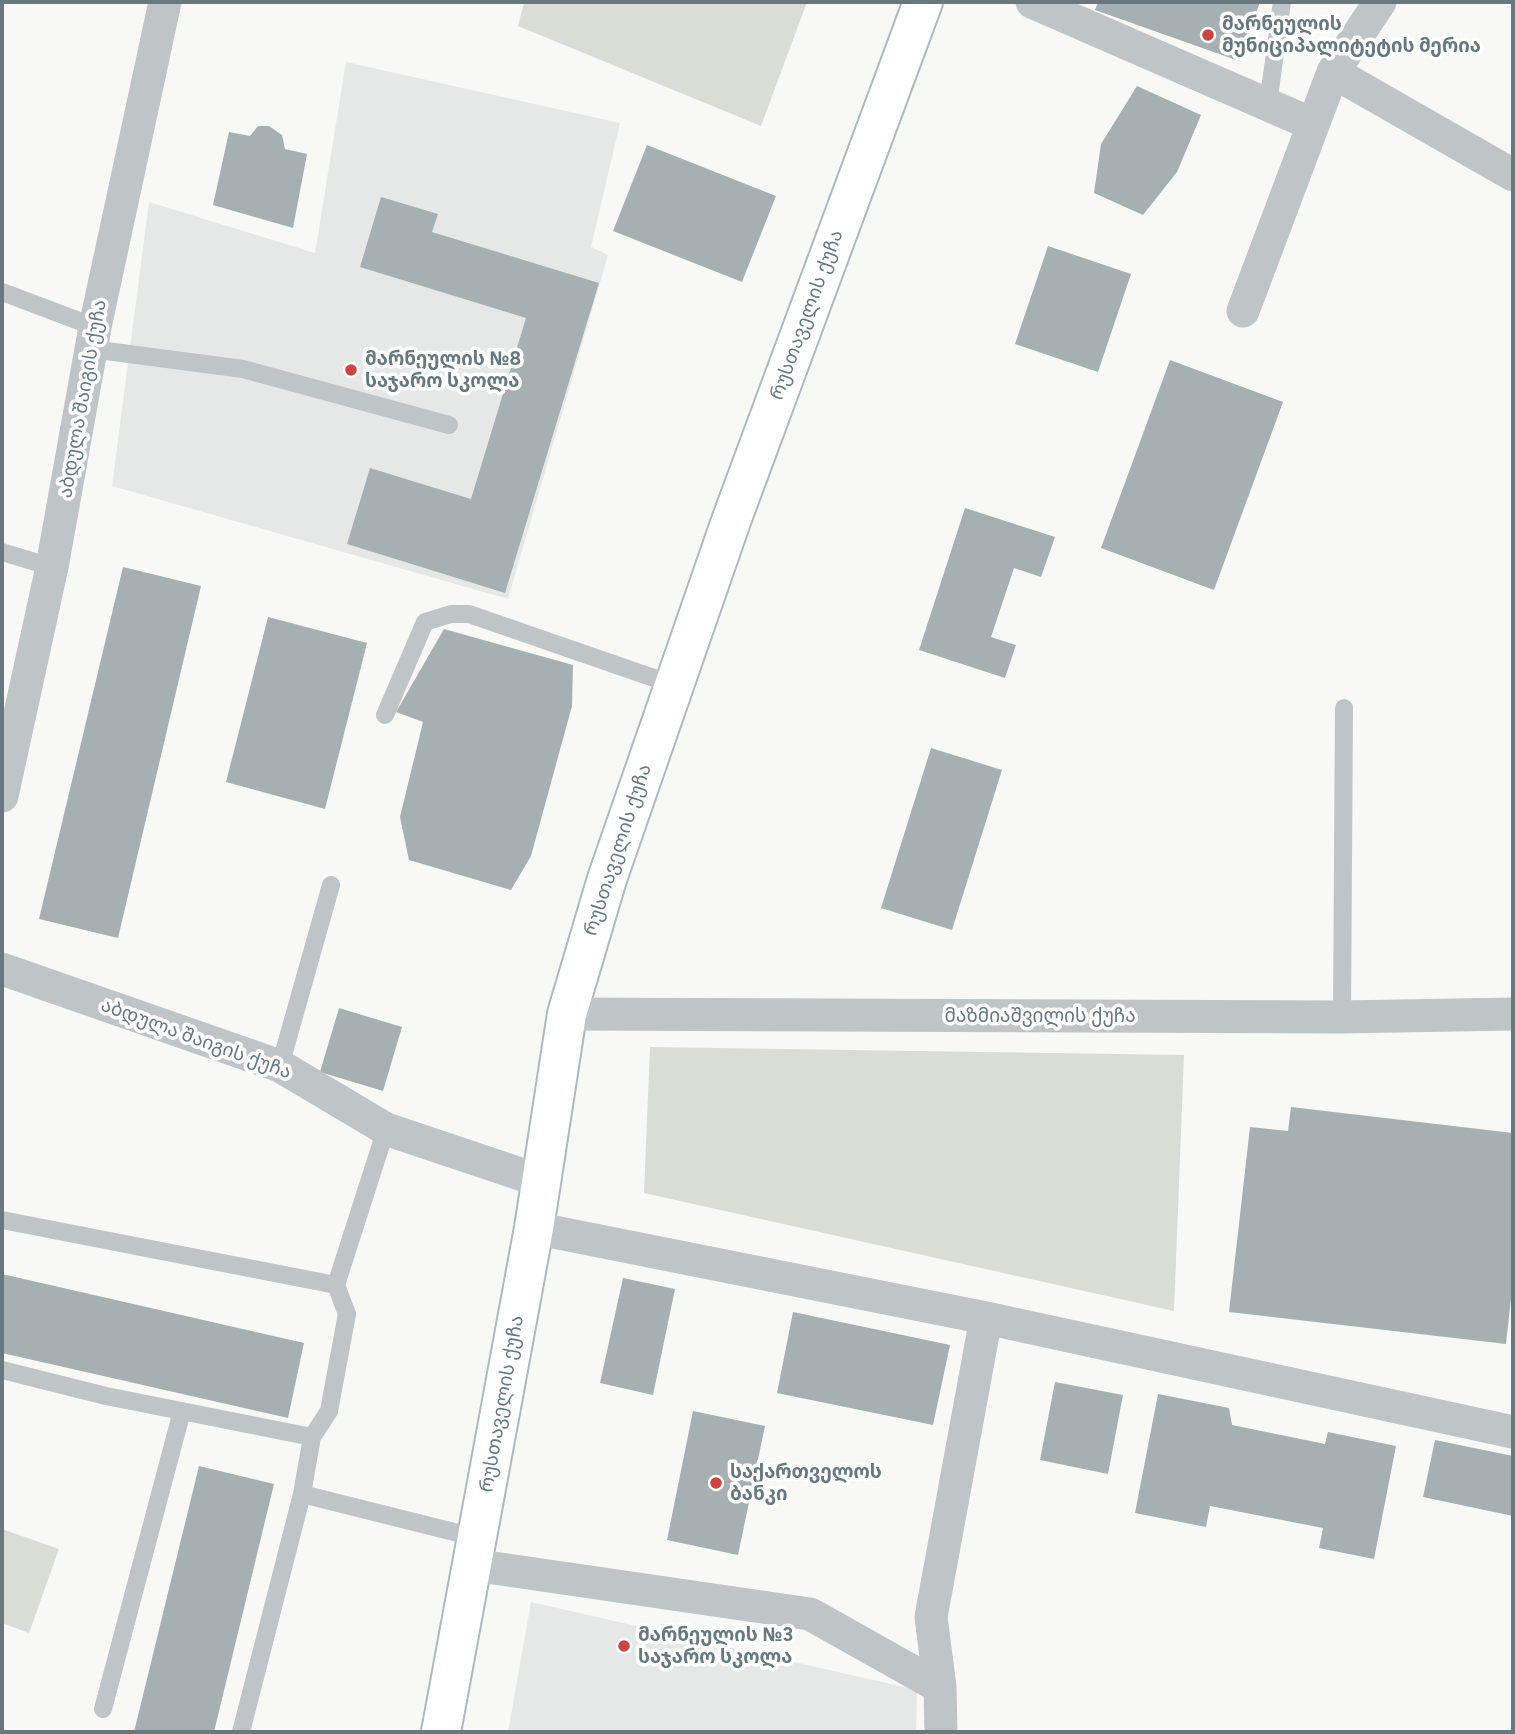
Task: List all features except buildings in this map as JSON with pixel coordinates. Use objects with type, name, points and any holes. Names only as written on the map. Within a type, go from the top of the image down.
[{"type":"main road","name":"რუსთაველის ქუჩა","points":[[441,1732],[534,1228],[567,1014],[607,879],[674,685],[923,2]]},
{"type":"street","name":"აბდულა შაიგის ქუჩა","points":[[2,796],[52,568],[93,338],[165,2]]},
{"type":"street","points":[[1032,2],[1312,124]]},
{"type":"street","points":[[1242,311],[1333,72],[1380,2]]},
{"type":"street","points":[[1333,72],[1513,175]]},
{"type":"street","name":"აბდულა შაიგის ქუჩა","points":[[2,969],[280,1066],[386,1129],[541,1181]]},
{"type":"street","name":"მაზმიაშვილის ქუჩა","points":[[567,1014],[1342,1017],[1513,1014]]},
{"type":"street","points":[[534,1228],[986,1318],[1513,1432]]},
{"type":"street","points":[[941,1732],[940,1687],[931,1617],[986,1318]]},
{"type":"street","points":[[476,1552],[810,1614],[940,1687]]},
{"type":"lane","points":[[1268,104],[1282,2]]},
{"type":"lane","points":[[2,292],[93,338],[243,369],[449,425]]},
{"type":"lane","points":[[2,552],[52,568]]},
{"type":"lane","points":[[384,715],[425,622],[451,614],[469,614],[674,685]]},
{"type":"lane","points":[[1342,1017],[1344,708]]},
{"type":"lane","points":[[280,1066],[331,885]]},
{"type":"lane","points":[[241,1732],[302,1494],[312,1437],[329,1411],[346,1314],[336,1285],[386,1129]]},
{"type":"lane","points":[[2,1220],[336,1285]]},
{"type":"lane","points":[[2,1370],[106,1396],[312,1437]]},
{"type":"lane","points":[[103,1709],[182,1411]]},
{"type":"lane","points":[[302,1494],[476,1552]]},
{"type":"shaded area","points":[[524,2],[807,2],[761,126],[518,26]]},
{"type":"shaded area","name":"მარნეულის №8 საჯარო სკოლა","points":[[346,62],[620,123],[591,247],[608,255],[508,599],[112,486],[149,202],[315,253]]},
{"type":"shaded area","points":[[650,1047],[1184,1055],[1174,1311],[644,1193]]},
{"type":"shaded area","points":[[2,1529],[59,1549],[29,1633],[2,1623]]},
{"type":"shaded area","name":"მარნეულის №3 საჯარო სკოლა","points":[[531,1602],[917,1690],[916,1732],[508,1732]]},
{"type":"place","name":"მარნეულის მუნიციპალიტეტის მერია","points":[[1208,35]]},
{"type":"place","name":"მარნეულის №8 საჯარო სკოლა","points":[[351,370]]},
{"type":"place","name":"საქართველოს ბანკი","points":[[716,1483]]},
{"type":"place","name":"მარნეულის №3 საჯარო სკოლა","points":[[624,1646]]}]
